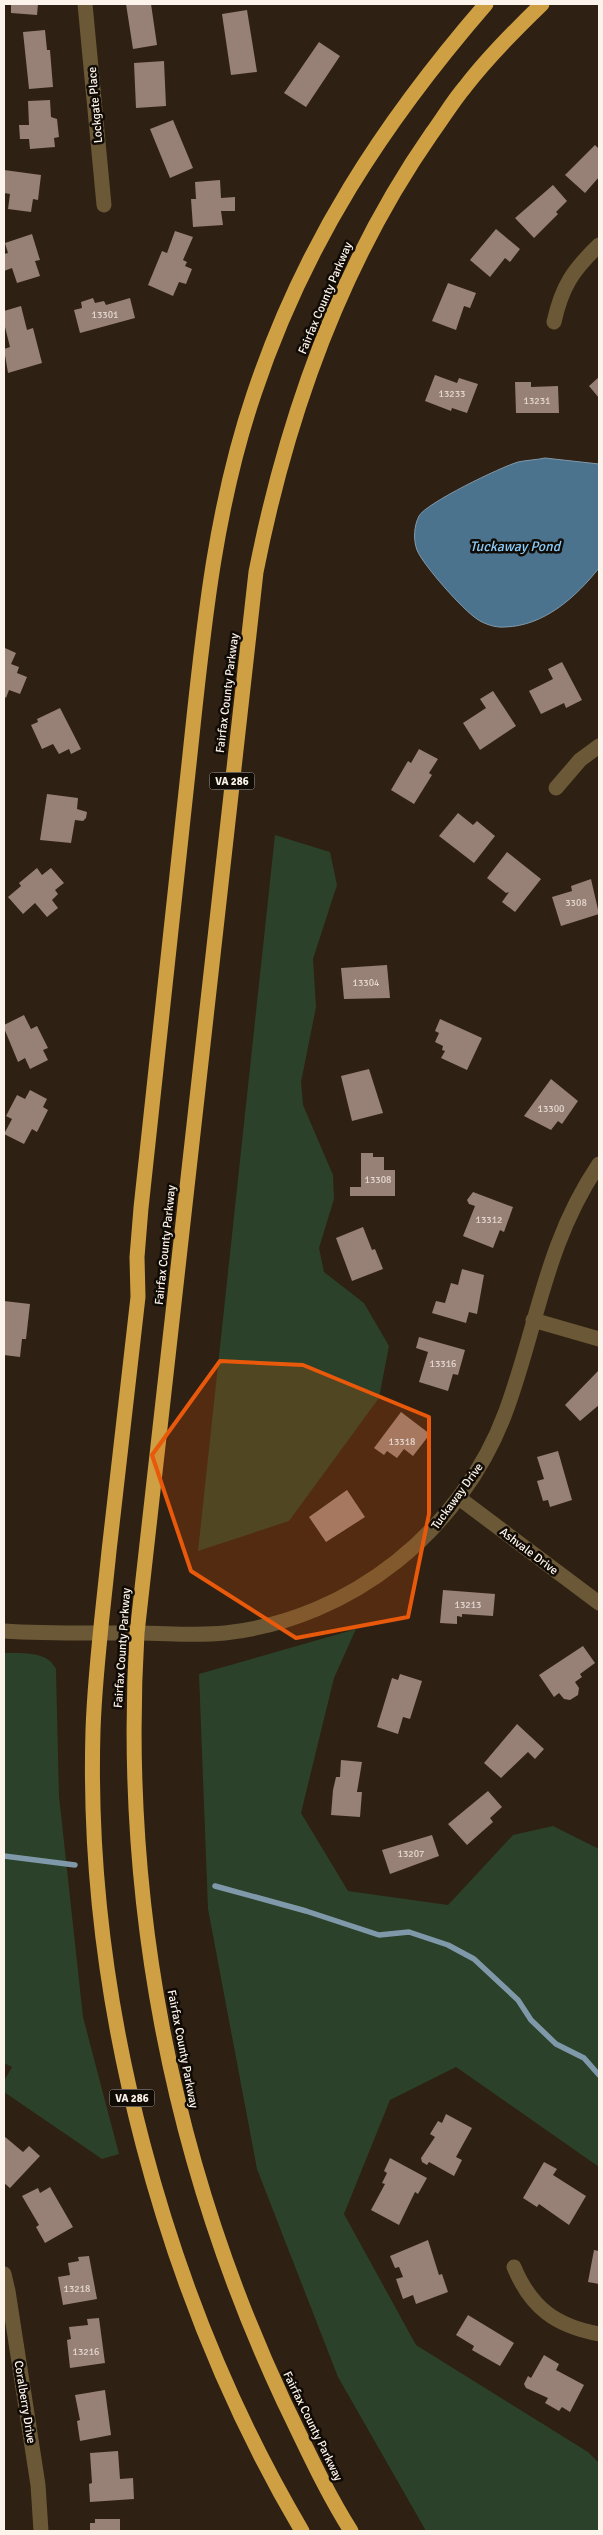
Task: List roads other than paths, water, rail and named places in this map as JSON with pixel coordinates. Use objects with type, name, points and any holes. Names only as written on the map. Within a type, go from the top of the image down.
[{"type":"highway","name":"Fairfax County Parkway","points":[[302,2531],[274,2483],[238,2410],[194,2305],[149,2166],[130,2087],[108,1966],[93,1816],[93,1731],[99,1634],[137,1306],[137,1257],[141,1208],[197,690],[214,550],[221,510],[254,391],[299,282],[333,215],[399,110],[486,4]]},
{"type":"highway","name":"Fairfax County Parkway","points":[[351,2531],[309,2454],[257,2343],[208,2211],[183,2124],[167,2056],[149,1949],[134,1793],[132,1707],[137,1633],[256,572],[280,465],[298,406],[338,302],[386,202],[464,87],[542,4]]},
{"type":"street","name":"Lockgate Place","points":[[85,4],[104,206]]},
{"type":"street","points":[[554,322],[558,300],[566,281],[599,244]]},
{"type":"street","points":[[556,788],[580,760],[599,746]]},
{"type":"street","name":"Tuckaway Drive","points":[[4,1631],[99,1634],[226,1633],[260,1627],[323,1606],[346,1595],[392,1566],[424,1538],[458,1498],[484,1459],[499,1430],[552,1255],[567,1221],[599,1164]]},
{"type":"street","points":[[533,1320],[599,1339]]},
{"type":"street","name":"Ashvale Drive","points":[[458,1498],[599,1603]]},
{"type":"street","points":[[514,2266],[522,2285],[533,2301],[546,2313],[564,2324],[599,2334]]},
{"type":"street","name":"Coralberry Drive","points":[[4,2274],[38,2485],[41,2531]]},
{"type":"water","name":"Tuckaway Pond","points":[[545,458],[599,464],[599,568],[569,599],[546,616],[519,625],[502,627],[490,625],[477,619],[463,607],[444,587],[421,557],[415,541],[417,520],[425,510],[435,503],[481,478],[518,462]]},
{"type":"waterway","points":[[4,1856],[75,1865]]},
{"type":"waterway","points":[[215,1886],[306,1911],[379,1935],[409,1932],[448,1945],[474,1959],[518,2000],[531,2020],[556,2044],[584,2058],[599,2075]]}]
